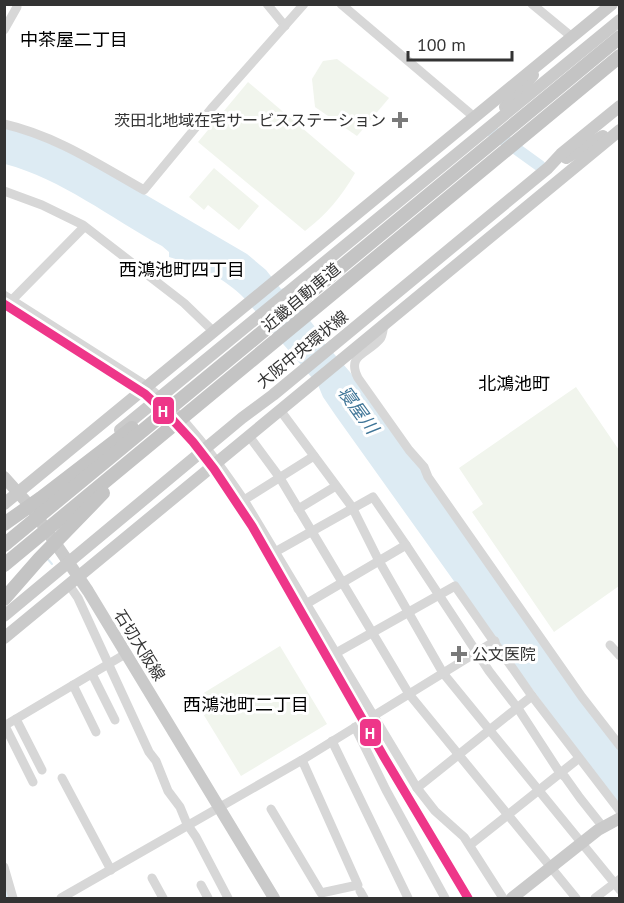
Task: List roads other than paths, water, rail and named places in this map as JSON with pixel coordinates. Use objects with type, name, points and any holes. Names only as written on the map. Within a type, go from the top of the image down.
[{"type":"highway","name":"近畿自動車道","points":[[4,545],[620,37]]},
{"type":"highway","name":"近畿自動車道","points":[[4,565],[620,56]]},
{"type":"highway","points":[[571,96],[620,61]]},
{"type":"highway","points":[[4,526],[320,285]]},
{"type":"highway","points":[[4,599],[63,533],[165,432]]},
{"type":"main road","points":[[4,504],[612,4]]},
{"type":"main road","points":[[4,526],[620,20]]},
{"type":"main road","points":[[350,219],[399,195],[453,157],[507,105],[534,74],[570,42],[572,37]]},
{"type":"main road","name":"大阪中央環状線","points":[[4,616],[206,447],[548,168],[561,154],[620,106]]},
{"type":"main road","points":[[548,168],[620,128]]},
{"type":"main road","points":[[4,638],[620,128]]},
{"type":"main road","points":[[373,333],[385,317],[425,283],[474,228]]},
{"type":"main road","name":"石切大阪線","points":[[4,477],[30,506],[68,562],[74,581],[127,653],[274,898]]},
{"type":"main road","points":[[512,898],[603,827],[620,818]]},
{"type":"street","points":[[267,4],[285,26]]},
{"type":"street","points":[[4,124],[33,131],[57,141],[144,189],[304,4]]},
{"type":"street","points":[[340,4],[474,116]]},
{"type":"street","points":[[532,4],[572,37]]},
{"type":"street","points":[[4,30],[17,7]]},
{"type":"street","points":[[4,191],[42,205],[83,225],[83,228],[184,303],[213,331]]},
{"type":"street","points":[[83,228],[8,298],[147,386],[160,397],[218,461],[244,500],[417,788],[435,811],[460,832],[503,898]]},
{"type":"street","points":[[384,324],[381,338],[355,360],[354,367],[358,378],[409,450],[424,467],[428,477],[608,733],[620,746]]},
{"type":"street","points":[[280,410],[352,507],[379,561],[443,673],[618,884],[595,898]]},
{"type":"street","points":[[249,436],[280,478],[409,694],[576,898]]},
{"type":"street","points":[[244,500],[314,456]]},
{"type":"street","points":[[298,508],[336,486]]},
{"type":"street","points":[[275,552],[373,497],[560,773],[566,777],[579,798],[603,827]]},
{"type":"street","points":[[306,604],[406,545]]},
{"type":"street","points":[[74,581],[78,598],[149,752],[156,761],[165,785],[180,807],[228,898]]},
{"type":"street","points":[[336,653],[455,586],[578,759],[620,811]]},
{"type":"street","points":[[68,897],[187,824],[302,760],[495,642]]},
{"type":"street","points":[[610,645],[620,656]]},
{"type":"street","points":[[33,782],[5,726],[127,653]]},
{"type":"street","points":[[92,674],[115,720]]},
{"type":"street","points":[[73,685],[96,732]]},
{"type":"street","points":[[417,788],[532,696]]},
{"type":"street","points":[[16,719],[42,770]]},
{"type":"street","points":[[355,727],[386,790],[445,898]]},
{"type":"street","points":[[608,733],[620,735]]},
{"type":"street","points":[[332,741],[408,898]]},
{"type":"street","points":[[470,845],[578,759]]},
{"type":"street","points":[[271,809],[321,893],[358,885],[302,760]]},
{"type":"street","points":[[62,778],[111,870]]},
{"type":"street","points":[[4,867],[14,898]]},
{"type":"street","points":[[152,878],[163,898]]},
{"type":"street","points":[[201,885],[208,898]]},
{"type":"water","name":"寝屋川","points":[[5,128],[30,134],[93,164],[247,254],[266,270],[281,289],[284,288],[323,337],[321,339],[350,372],[420,468],[619,751],[619,807],[336,416],[318,385],[244,298],[228,284],[209,273],[169,257],[169,252],[162,246],[66,189],[5,164]]},
{"type":"waterway","points":[[490,130],[540,166]]},
{"type":"waterway","points":[[46,557],[52,564]]},
{"type":"waterway","points":[[4,887],[8,898]]},
{"type":"place","name":"茨田北地域在宅サービスステーション","points":[[400,120]]},
{"type":"place","name":"公文医院","points":[[459,654]]},
{"type":"district","name":"中茶屋二丁目","points":[[74,40]]},
{"type":"district","name":"西鴻池町四丁目","points":[[182,270]]},
{"type":"district","name":"北鴻池町","points":[[514,384]]},
{"type":"district","name":"西鴻池町二丁目","points":[[246,705]]}]
